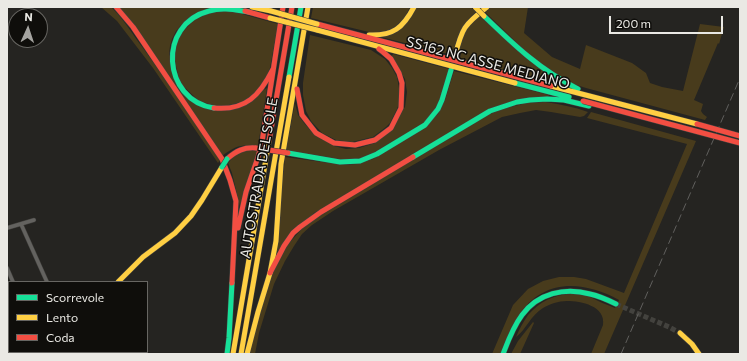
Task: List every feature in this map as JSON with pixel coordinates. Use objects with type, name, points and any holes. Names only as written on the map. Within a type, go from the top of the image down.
[{"type":"main road","points":[[116,7],[133,27],[222,159],[234,189],[236,201],[234,252],[230,330],[227,354]]},
{"type":"main road","name":"SS162 NC ASSE MEDIANO","points":[[229,7],[583,103],[740,143]]},
{"type":"main road","name":"SS162 NC ASSE MEDIANO","points":[[252,7],[584,93]]},
{"type":"main road","points":[[234,252],[249,182],[260,153],[284,7]]},
{"type":"main road","name":"AUTOSTRADA DEL SOLE","points":[[233,354],[292,7]]},
{"type":"main road","name":"AUTOSTRADA DEL SOLE","points":[[241,354],[301,7]]},
{"type":"main road","points":[[247,354],[270,273],[276,241],[281,164],[308,7]]},
{"type":"main road","points":[[354,34],[377,36],[392,32],[403,26],[414,7]]},
{"type":"main road","points":[[475,7],[542,69],[584,93],[740,136]]},
{"type":"main road","points":[[455,56],[461,33],[466,25],[472,18],[487,7]]},
{"type":"main road","points":[[249,12],[220,8],[207,11],[194,17],[183,26],[176,38],[172,52],[172,66],[176,79],[183,91],[206,107],[220,109],[234,108],[253,99],[263,88],[273,69]]},
{"type":"main road","points":[[297,73],[299,106],[305,121],[315,132],[325,140],[334,144],[349,146],[361,145],[375,140],[386,133],[395,123],[400,114],[404,91],[402,79],[389,57],[382,50],[370,44]]},
{"type":"main road","points":[[119,281],[142,258],[176,233],[191,216],[202,200],[226,159],[235,151],[249,147],[345,162],[360,161],[377,154],[425,125],[438,109],[451,70]]},
{"type":"main road","points":[[270,273],[280,252],[290,237],[303,225],[321,212],[490,111],[521,101],[535,99],[563,100],[583,103]]},
{"type":"main road","points":[[503,354],[522,316],[533,303],[547,295],[566,290],[580,291],[616,304]]},
{"type":"main road","points":[[680,333],[692,344],[699,354]]},
{"type":"street","points":[[7,228],[34,220]]},
{"type":"street","points":[[21,224],[47,281]]},
{"type":"street","points":[[7,268],[13,281]]},
{"type":"shaded area","points":[[101,7],[111,7],[124,21],[220,160],[218,163],[153,68],[117,21]]},
{"type":"shaded area","points":[[117,7],[210,7],[181,25],[172,39],[169,54],[188,99],[226,111],[267,88],[258,146],[239,146],[222,156]]},
{"type":"shaded area","points":[[313,7],[410,7],[404,19],[391,30],[373,33],[311,18]]},
{"type":"shaded area","points":[[416,7],[471,7],[476,12],[463,27],[452,55],[381,37],[393,34]]},
{"type":"shaded area","points":[[491,7],[528,7],[524,33],[552,57],[580,69],[586,45],[632,63],[646,73],[650,83],[683,91],[700,24],[724,27],[719,44],[718,43],[694,100],[703,104],[701,111],[707,117],[705,120],[567,82],[537,62],[485,12]]},
{"type":"shaded area","points":[[213,11],[235,12],[278,24],[270,68],[262,86],[246,101],[220,107],[199,101],[180,83],[174,57],[179,36],[194,20]]},
{"type":"shaded area","points":[[479,16],[564,86],[460,58],[462,50],[459,49],[464,34],[468,27]]},
{"type":"shaded area","points":[[310,35],[371,50],[385,59],[392,68],[397,77],[399,104],[390,123],[373,137],[352,142],[336,140],[322,133],[311,121],[306,111],[303,95],[303,83]]},
{"type":"shaded area","points":[[393,54],[449,69],[440,100],[436,108],[423,124],[367,157],[352,160],[286,150],[295,103],[298,115],[313,133],[334,146],[346,149],[359,148],[375,143],[405,107],[407,92],[405,79],[391,57]]},
{"type":"shaded area","points":[[454,71],[549,95],[548,97],[509,103],[314,213],[275,254],[285,157],[345,165],[357,164],[373,159],[425,127],[438,114],[445,100]]},
{"type":"shaded area","points":[[545,102],[588,112],[584,116],[580,117],[536,110],[502,117],[439,150],[333,211],[312,225],[302,234],[285,261],[274,284],[259,333],[255,354],[249,354],[270,273],[283,250],[308,223],[487,115],[506,108],[527,103]]},
{"type":"shaded area","points":[[591,112],[696,141],[604,354],[591,354],[603,325],[601,313],[591,306],[579,302],[560,302],[543,308],[516,337],[528,315],[541,303],[556,296],[564,294],[581,295],[590,297],[615,308],[619,300],[605,293],[591,289],[577,286],[564,286],[551,289],[538,296],[527,305],[512,327],[500,354],[492,354],[513,305],[528,289],[543,281],[559,277],[574,277],[586,279],[624,293],[687,144],[587,118]]},
{"type":"shaded area","points":[[246,150],[257,151],[240,207],[232,173],[228,163],[236,154]]},
{"type":"shaded area","points":[[533,322],[534,323],[520,354],[511,354],[518,341]]},
{"type":"tunnel","points":[[616,304],[680,333]]},
{"type":"railway","points":[[621,354],[740,78]]},
{"type":"traffic: fast","points":[[289,77],[301,7]]},
{"type":"traffic: fast","points":[[214,108],[197,102],[184,91],[176,77],[172,61],[174,45],[181,31],[192,19],[209,11],[224,9],[249,12]]},
{"type":"traffic: fast","points":[[484,16],[539,65],[564,82],[578,89]]},
{"type":"traffic: fast","points":[[288,153],[340,162],[360,161],[377,154],[425,125],[438,109],[451,70]]},
{"type":"traffic: fast","points":[[515,83],[569,97]]},
{"type":"traffic: fast","points":[[413,157],[490,111],[517,102],[547,99],[564,100],[589,106]]},
{"type":"traffic: fast","points":[[222,167],[227,159]]},
{"type":"traffic: fast","points":[[227,354],[232,283]]},
{"type":"traffic: fast","points":[[503,354],[513,329],[522,315],[528,307],[544,297],[571,291],[597,296],[616,304]]},
{"type":"traffic: slow","points":[[252,7],[271,11]]},
{"type":"traffic: slow","points":[[247,354],[270,273],[276,241],[281,164],[308,7]]},
{"type":"traffic: slow","points":[[369,35],[385,34],[396,29],[406,20],[414,7]]},
{"type":"traffic: slow","points":[[475,7],[484,16]]},
{"type":"traffic: slow","points":[[455,56],[465,28],[473,18],[487,7]]},
{"type":"traffic: slow","points":[[271,11],[317,24]]},
{"type":"traffic: slow","points":[[270,18],[317,30]]},
{"type":"traffic: slow","points":[[317,30],[515,83]]},
{"type":"traffic: slow","points":[[241,354],[289,77]]},
{"type":"traffic: slow","points":[[551,86],[697,124]]},
{"type":"traffic: slow","points":[[233,354],[269,141]]},
{"type":"traffic: slow","points":[[119,281],[143,257],[175,233],[191,216],[222,167]]},
{"type":"traffic: slow","points":[[680,333],[692,344],[699,354]]},
{"type":"traffic: jam","points":[[116,7],[133,27],[222,159],[236,201],[232,283]]},
{"type":"traffic: jam","points":[[238,228],[246,192],[262,142],[283,7]]},
{"type":"traffic: jam","points":[[269,141],[292,7]]},
{"type":"traffic: jam","points":[[245,11],[270,18]]},
{"type":"traffic: jam","points":[[317,24],[551,86]]},
{"type":"traffic: jam","points":[[297,89],[302,115],[316,133],[334,143],[355,145],[375,140],[391,128],[401,108],[402,83],[399,73],[391,59],[379,49]]},
{"type":"traffic: jam","points":[[214,108],[235,107],[251,99],[263,86],[273,69]]},
{"type":"traffic: jam","points":[[583,101],[740,143]]},
{"type":"traffic: jam","points":[[697,124],[740,136]]},
{"type":"traffic: jam","points":[[227,159],[240,150],[256,148]]},
{"type":"traffic: jam","points":[[256,148],[288,153]]},
{"type":"traffic: jam","points":[[270,273],[284,246],[293,233],[300,227],[321,212],[413,157]]}]
